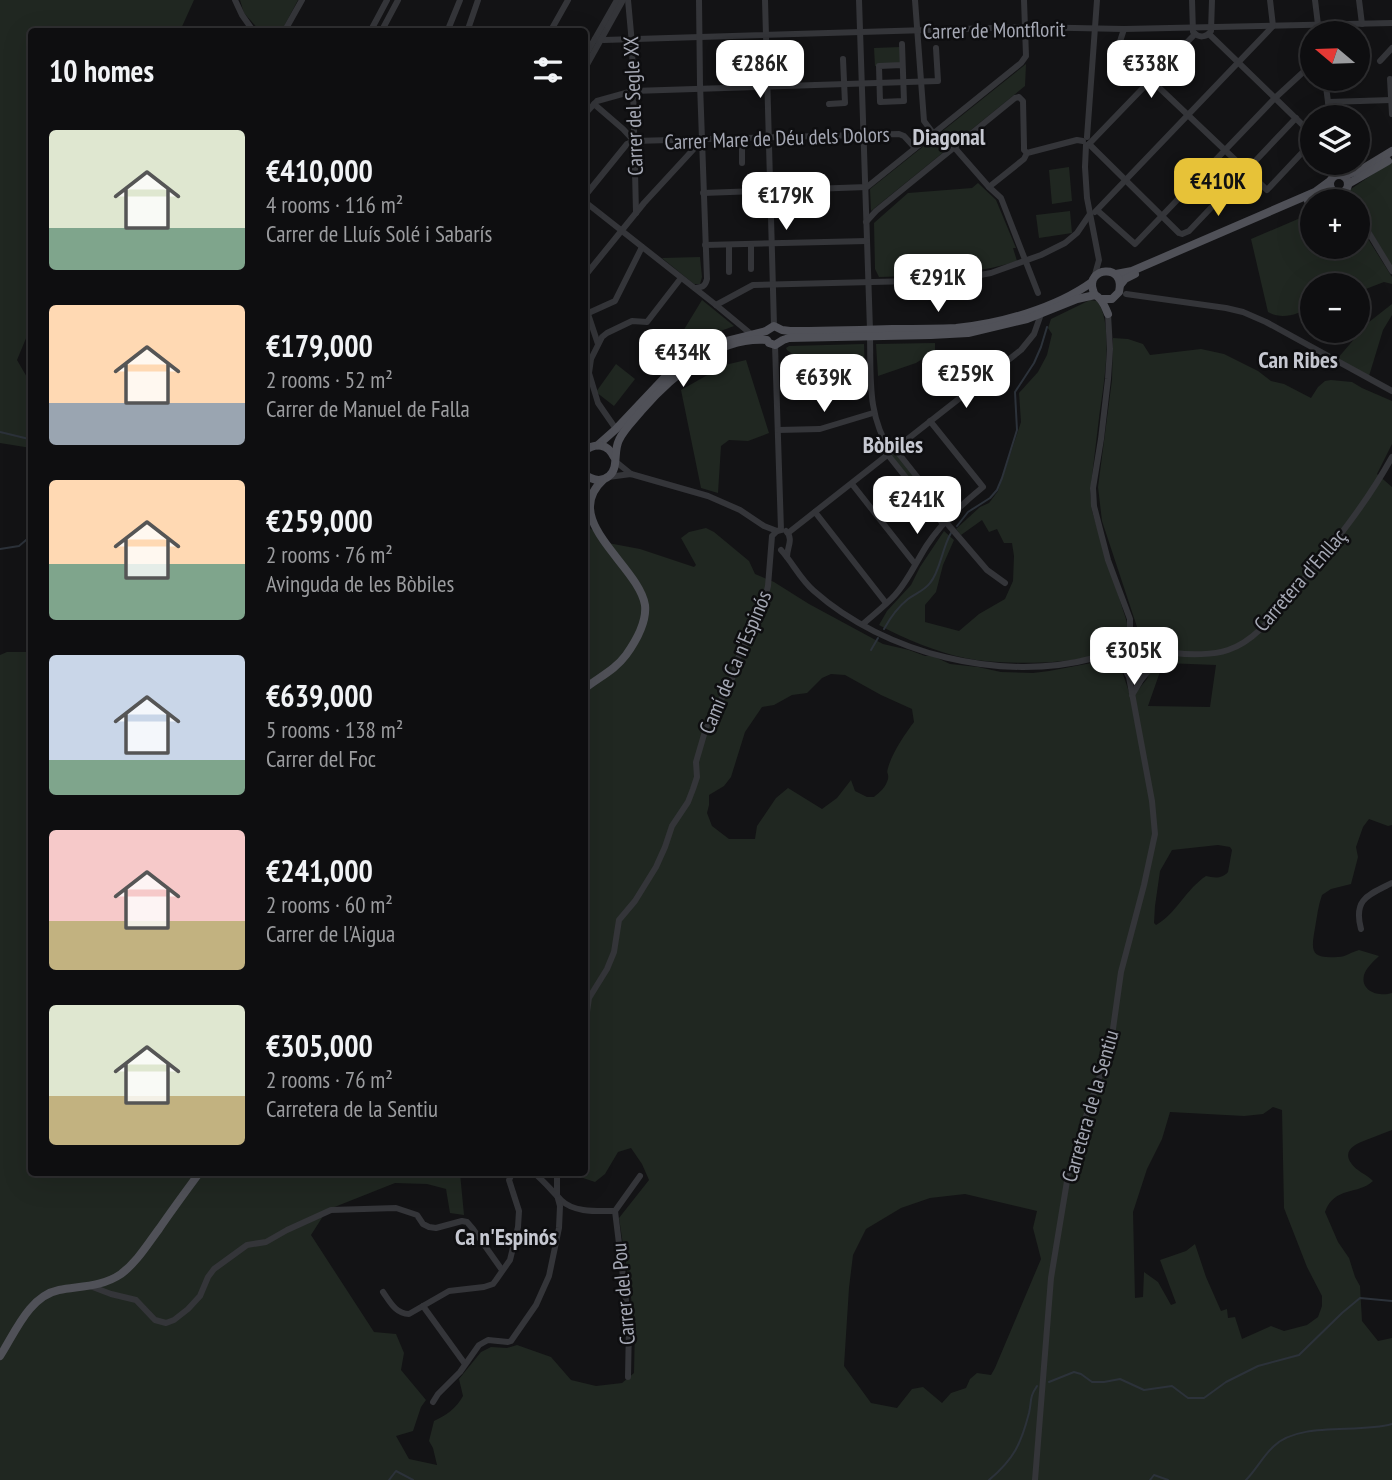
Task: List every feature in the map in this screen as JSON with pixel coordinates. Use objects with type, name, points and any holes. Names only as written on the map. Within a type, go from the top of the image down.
[{"type":"main road","points":[[1345,181],[1392,151]]},
{"type":"main road","points":[[1345,181],[1392,158]]},
{"type":"main road","points":[[772,332],[769,343],[789,338],[957,328],[1016,316],[1076,293],[1101,272],[1132,271],[1315,192],[1336,176],[1345,181]]},
{"type":"main road","points":[[1331,180],[1333,189]]},
{"type":"main road","points":[[1345,181],[1345,189]]},
{"type":"main road","points":[[1108,314],[1125,279],[1300,204]]},
{"type":"main road","points":[[1114,273],[1119,292]]},
{"type":"main road","points":[[1093,280],[1092,288],[1108,314]]},
{"type":"main road","points":[[588,449],[616,429],[661,382],[685,362],[719,343],[751,334],[790,331],[931,335],[968,332],[1002,326],[1077,299],[1098,297],[1107,300],[1119,292]]},
{"type":"main road","points":[[588,684],[620,663],[633,645],[645,618],[639,590],[605,541],[592,517],[589,500],[593,491],[614,470],[618,442],[646,406],[680,373],[696,362],[721,349],[772,332],[784,334],[779,342]]},
{"type":"main road","points":[[588,442],[610,450],[615,459]]},
{"type":"main road","points":[[588,477],[592,480],[606,478]]},
{"type":"main road","points":[[588,515],[594,530],[635,590],[642,611],[639,625],[623,654],[588,684]]},
{"type":"main road","points":[[0,1354],[36,1299],[56,1289],[104,1285],[128,1269],[140,1256],[195,1176]]},
{"type":"main road","points":[[0,1354],[38,1300],[58,1290],[104,1285],[135,1258],[195,1176]]},
{"type":"street","points":[[234,0],[250,28]]},
{"type":"street","points":[[286,28],[302,0]]},
{"type":"street","points":[[372,28],[387,0]]},
{"type":"street","points":[[383,28],[398,0]]},
{"type":"street","points":[[449,28],[460,0]]},
{"type":"street","points":[[468,28],[478,0]]},
{"type":"street","points":[[552,28],[568,0]]},
{"type":"street","points":[[588,61],[617,0]]},
{"type":"street","points":[[588,53],[626,0]]},
{"type":"street","name":"Carrer del Segle XX","points":[[626,0],[632,40],[636,213]]},
{"type":"street","points":[[695,288],[706,285],[707,279],[699,0]]},
{"type":"street","points":[[765,0],[774,284],[772,332]]},
{"type":"street","points":[[859,0],[873,413],[891,452],[987,570],[1005,583]]},
{"type":"street","points":[[915,0],[924,121],[933,134]]},
{"type":"street","points":[[703,193],[867,187],[1021,63],[1026,56],[1024,0]]},
{"type":"street","points":[[1093,280],[1099,260],[1087,198],[1085,167],[1097,0]]},
{"type":"street","points":[[989,187],[1024,159],[1027,153],[1077,141],[1093,140],[1151,80],[1193,31],[1192,0]]},
{"type":"street","points":[[1212,0],[1211,30],[1239,62],[1300,122]]},
{"type":"street","points":[[716,305],[753,285],[953,280],[991,273],[1065,243],[1273,26],[1270,0]]},
{"type":"street","points":[[1315,0],[1318,21]]},
{"type":"street","points":[[1359,0],[1362,21]]},
{"type":"street","name":"Carrer de Montflorit","points":[[1370,24],[1392,23]]},
{"type":"street","name":"Carrer de Montflorit","points":[[598,39],[1025,27],[1193,31],[1273,26],[1300,28]]},
{"type":"street","points":[[1124,29],[1117,51],[1267,190],[1300,155]]},
{"type":"street","points":[[901,44],[904,101],[880,102],[879,66],[902,65]]},
{"type":"street","points":[[588,111],[597,101],[633,90],[938,81],[936,48]]},
{"type":"street","points":[[1380,61],[1392,48]]},
{"type":"street","points":[[829,104],[845,103],[843,59]]},
{"type":"street","points":[[1098,211],[1134,244],[1300,75]]},
{"type":"street","points":[[1390,79],[1392,114]]},
{"type":"street","points":[[1327,91],[1328,105]]},
{"type":"street","points":[[866,222],[954,147],[1019,97],[1023,101],[1024,150],[1027,153]]},
{"type":"street","points":[[1328,102],[1391,100]]},
{"type":"street","points":[[588,194],[627,144],[634,141],[594,104]]},
{"type":"street","points":[[1087,142],[1182,234],[1189,231],[1296,118]]},
{"type":"street","name":"Carrer Mare de Déu dels Dolors","points":[[634,141],[899,134],[904,135],[915,148]]},
{"type":"street","points":[[742,139],[742,163]]},
{"type":"street","points":[[588,272],[621,230],[702,140]]},
{"type":"street","points":[[954,147],[1001,198],[1038,293]]},
{"type":"street","points":[[1331,180],[1332,175]]},
{"type":"street","points":[[1342,175],[1347,189]]},
{"type":"street","points":[[588,202],[751,334]]},
{"type":"street","points":[[1370,235],[1392,271]]},
{"type":"street","points":[[705,245],[867,241]]},
{"type":"street","points":[[729,245],[729,272]]},
{"type":"street","points":[[751,245],[751,269]]},
{"type":"street","points":[[588,314],[615,301],[642,247]]},
{"type":"street","points":[[1099,260],[1114,273]]},
{"type":"street","points":[[616,429],[597,403],[589,373],[591,359],[607,333],[628,322],[647,322],[681,278]]},
{"type":"street","points":[[1119,292],[1243,312],[1392,391]]},
{"type":"street","points":[[606,478],[631,474],[708,496],[740,510],[775,534],[788,533],[1021,350],[1031,338],[1041,314]]},
{"type":"street","points":[[1108,314],[1108,379],[1093,488],[1094,506],[1108,560],[1131,621],[1142,638],[1152,643],[1156,653],[1155,663],[1132,695]]},
{"type":"street","points":[[588,320],[598,344]]},
{"type":"street","name":"Camí de Ca n'Espinós","points":[[588,1005],[589,998],[614,953],[619,920],[635,901],[656,867],[672,826],[688,802],[697,777],[696,762],[708,721],[728,688],[738,658],[765,598],[775,534],[779,342]]},
{"type":"street","points":[[778,430],[820,429],[873,413]]},
{"type":"street","points":[[863,624],[904,584],[946,521],[984,487],[930,421]]},
{"type":"street","name":"Carretera d'Enllaç","points":[[1155,663],[1175,653],[1229,650],[1258,632],[1342,533],[1367,499],[1392,457]]},
{"type":"street","points":[[615,459],[631,474]]},
{"type":"street","points":[[852,484],[915,564]]},
{"type":"street","points":[[815,512],[886,603]]},
{"type":"street","points":[[787,557],[790,538],[788,533]]},
{"type":"street","points":[[775,534],[773,547],[787,557],[813,591],[830,604],[876,632],[944,657],[974,664],[1025,668],[1065,665],[1098,657],[1131,639],[1142,638]]},
{"type":"street","points":[[770,556],[789,545]]},
{"type":"street","points":[[1123,664],[1121,650],[1130,635],[1131,621]]},
{"type":"street","name":"Carretera d'Enllaç","points":[[1152,643],[1175,653]]},
{"type":"street","points":[[1098,657],[1119,659],[1133,673],[1149,670]]},
{"type":"street","name":"Carretera de la Sentiu","points":[[1035,1480],[1051,1278],[1068,1175],[1111,1043],[1121,972],[1155,834],[1152,801],[1129,677],[1123,664]]},
{"type":"street","points":[[1361,929],[1357,914],[1361,903],[1370,894],[1392,883]]},
{"type":"street","points":[[537,1176],[563,1202],[586,1210],[615,1211],[640,1175]]},
{"type":"street","points":[[383,1292],[394,1307],[403,1313],[412,1313],[449,1292],[489,1286],[496,1280],[512,1254],[518,1227],[519,1211],[509,1180],[511,1176]]},
{"type":"street","points":[[433,1402],[476,1349],[484,1342],[511,1341],[536,1305],[549,1276],[558,1235],[560,1213],[557,1176]]},
{"type":"street","points":[[104,1285],[118,1296],[136,1300],[158,1322],[166,1324],[180,1316],[196,1300],[214,1269],[247,1245],[266,1242],[331,1210],[342,1209],[396,1208],[417,1215],[423,1224],[436,1228],[467,1222],[502,1270]]},
{"type":"street","name":"Carrer del Pou","points":[[615,1211],[629,1325],[628,1377]]},
{"type":"street","points":[[424,1306],[466,1364]]},
{"type":"shaded area","points":[[0,0],[194,0],[181,28],[28,28],[28,334],[17,360],[28,379],[28,448],[0,443]]},
{"type":"shaded area","points":[[240,0],[298,0],[283,28],[257,28],[244,13]]},
{"type":"shaded area","points":[[900,47],[901,65],[875,66],[874,48]]},
{"type":"shaded area","points":[[1026,64],[1025,86],[871,211],[870,189]]},
{"type":"shaded area","points":[[1392,161],[1392,267],[1370,229],[1370,189],[1351,189]]},
{"type":"shaded area","points":[[1069,167],[1072,201],[1052,204],[1049,170]]},
{"type":"shaded area","points":[[978,183],[996,200],[1016,248],[1013,248],[1017,261],[966,272],[879,277],[875,269],[874,223],[908,193],[972,188]]},
{"type":"shaded area","points":[[1070,211],[1072,233],[1039,238],[1036,215]]},
{"type":"shaded area","points":[[1300,218],[1300,259],[1370,259],[1370,242],[1392,277],[1392,284],[1384,282],[1370,287],[1370,273],[1300,273],[1300,312],[1274,315],[1268,312],[1251,239]]},
{"type":"shaded area","points":[[700,257],[700,284],[694,284],[662,258]]},
{"type":"shaded area","points":[[702,300],[734,326],[705,337],[687,348],[677,341]]},
{"type":"shaded area","points":[[1090,300],[1097,301],[1102,312],[1107,341],[1090,493],[1092,511],[1126,620],[1125,637],[1115,647],[1075,660],[1001,662],[965,658],[943,652],[879,625],[887,611],[911,585],[944,531],[954,540],[943,565],[936,592],[925,605],[925,622],[959,631],[979,614],[1005,599],[1013,581],[1012,543],[1004,543],[997,529],[989,532],[982,520],[961,535],[956,529],[980,507],[989,503],[998,491],[1021,422],[1019,393],[1038,372],[1047,355],[1052,334],[1048,328],[1051,319]]},
{"type":"shaded area","points":[[1392,304],[1392,315],[1383,330],[1369,376],[1337,359],[1351,343],[1370,343],[1370,321]]},
{"type":"shaded area","points":[[1113,338],[1143,344],[1150,355],[1201,349],[1224,354],[1258,371],[1271,381],[1284,384],[1311,398],[1318,387],[1331,380],[1352,382],[1392,401],[1392,444],[1377,474],[1392,487],[1392,825],[1369,819],[1363,827],[1356,847],[1358,857],[1351,884],[1331,889],[1322,895],[1313,948],[1317,955],[1322,957],[1341,957],[1359,950],[1379,956],[1365,972],[1365,986],[1377,994],[1392,993],[1392,1130],[1351,1148],[1348,1154],[1351,1163],[1373,1181],[1361,1188],[1340,1194],[1325,1212],[1360,1286],[1362,1321],[1378,1341],[1392,1338],[1392,1480],[0,1480],[0,655],[7,652],[28,652],[28,1176],[460,1176],[464,1215],[450,1213],[446,1189],[427,1184],[395,1183],[327,1210],[311,1235],[374,1332],[396,1334],[404,1353],[401,1370],[426,1400],[413,1431],[396,1436],[409,1459],[437,1465],[429,1441],[434,1421],[457,1405],[463,1396],[459,1379],[481,1352],[491,1347],[507,1348],[517,1345],[551,1357],[571,1380],[596,1386],[622,1383],[634,1373],[635,1324],[619,1218],[649,1180],[631,1148],[618,1152],[605,1174],[595,1182],[580,1177],[588,1176],[588,526],[608,543],[640,549],[694,567],[696,565],[681,538],[689,532],[706,528],[749,561],[755,574],[883,644],[933,656],[950,664],[1001,672],[1033,673],[1102,661],[1119,662],[1131,698],[1147,679],[1160,647],[1144,636],[1137,627],[1102,521],[1098,487],[1112,380]],"holes":[[[1165,663],[1216,665],[1210,707],[1148,706]],[[831,674],[845,675],[912,709],[914,722],[892,756],[886,784],[874,797],[867,797],[855,791],[851,780],[837,798],[822,809],[788,788],[776,798],[757,826],[755,839],[729,839],[712,826],[707,813],[709,795],[724,786],[731,777],[745,732],[762,707],[774,705],[792,695],[807,693],[822,678]],[[1218,845],[1230,847],[1232,850],[1228,872],[1218,877],[1206,876],[1199,881],[1169,915],[1156,925],[1155,906],[1160,871],[1172,850]],[[1273,1107],[1282,1110],[1284,1208],[1307,1267],[1322,1296],[1322,1306],[1318,1317],[1307,1325],[1284,1331],[1271,1326],[1242,1339],[1235,1317],[1228,1318],[1227,1309],[1221,1311],[1195,1244],[1186,1251],[1160,1260],[1176,1303],[1171,1305],[1158,1282],[1144,1272],[1143,1297],[1135,1298],[1133,1212],[1170,1112],[1244,1116],[1263,1114]],[[965,1194],[1037,1211],[1033,1228],[1041,1259],[991,1375],[977,1373],[966,1388],[951,1393],[942,1403],[923,1387],[912,1389],[897,1408],[871,1403],[844,1366],[853,1255],[866,1229],[901,1208],[930,1198]]]},
{"type":"shaded area","points":[[935,343],[935,351],[916,363],[878,376],[876,344]]},
{"type":"shaded area","points":[[864,344],[865,376],[833,374],[804,362],[786,348],[789,346]]},
{"type":"shaded area","points":[[746,360],[769,433],[748,441],[729,440],[721,446],[718,493],[701,488],[681,390],[725,365]]},
{"type":"shaded area","points":[[616,364],[635,379],[614,406],[596,392]]},
{"type":"shaded area","points":[[895,452],[947,516],[942,522],[890,455]]},
{"type":"shaded area","points":[[1139,641],[1149,645],[1153,655],[1149,665],[1139,669],[1129,665],[1125,655],[1129,645]]},
{"type":"waterway","points":[[957,526],[968,512],[990,498],[997,490],[1017,430],[1015,392],[1034,363],[1047,327]]},
{"type":"waterway","points":[[0,432],[28,439]]},
{"type":"waterway","points":[[884,629],[901,606],[925,588],[933,578],[951,533]]},
{"type":"waterway","points":[[0,549],[19,546],[28,538]]},
{"type":"waterway","points":[[871,650],[878,638]]},
{"type":"waterway","points":[[1049,1382],[1074,1372],[1092,1382],[1120,1379],[1144,1390],[1172,1386],[1188,1398],[1204,1398],[1226,1382],[1258,1366],[1299,1355],[1360,1298],[1392,1301]]},
{"type":"waterway","points":[[989,1480],[1005,1465],[1015,1450],[1023,1434],[1037,1386]]},
{"type":"waterway","points":[[1246,1480],[1270,1450],[1285,1438],[1314,1431],[1392,1424]]},
{"type":"waterway","points":[[389,1480],[396,1471],[413,1480]]},
{"type":"waterway","points":[[1150,1480],[1154,1475],[1168,1480]]},
{"type":"district","name":"Diagonal","points":[[949,136]]},
{"type":"district","name":"Can Ribes","points":[[1298,359]]},
{"type":"district","name":"Bòbiles","points":[[893,444]]},
{"type":"district","name":"Ca n'Espinós","points":[[506,1236]]}]
